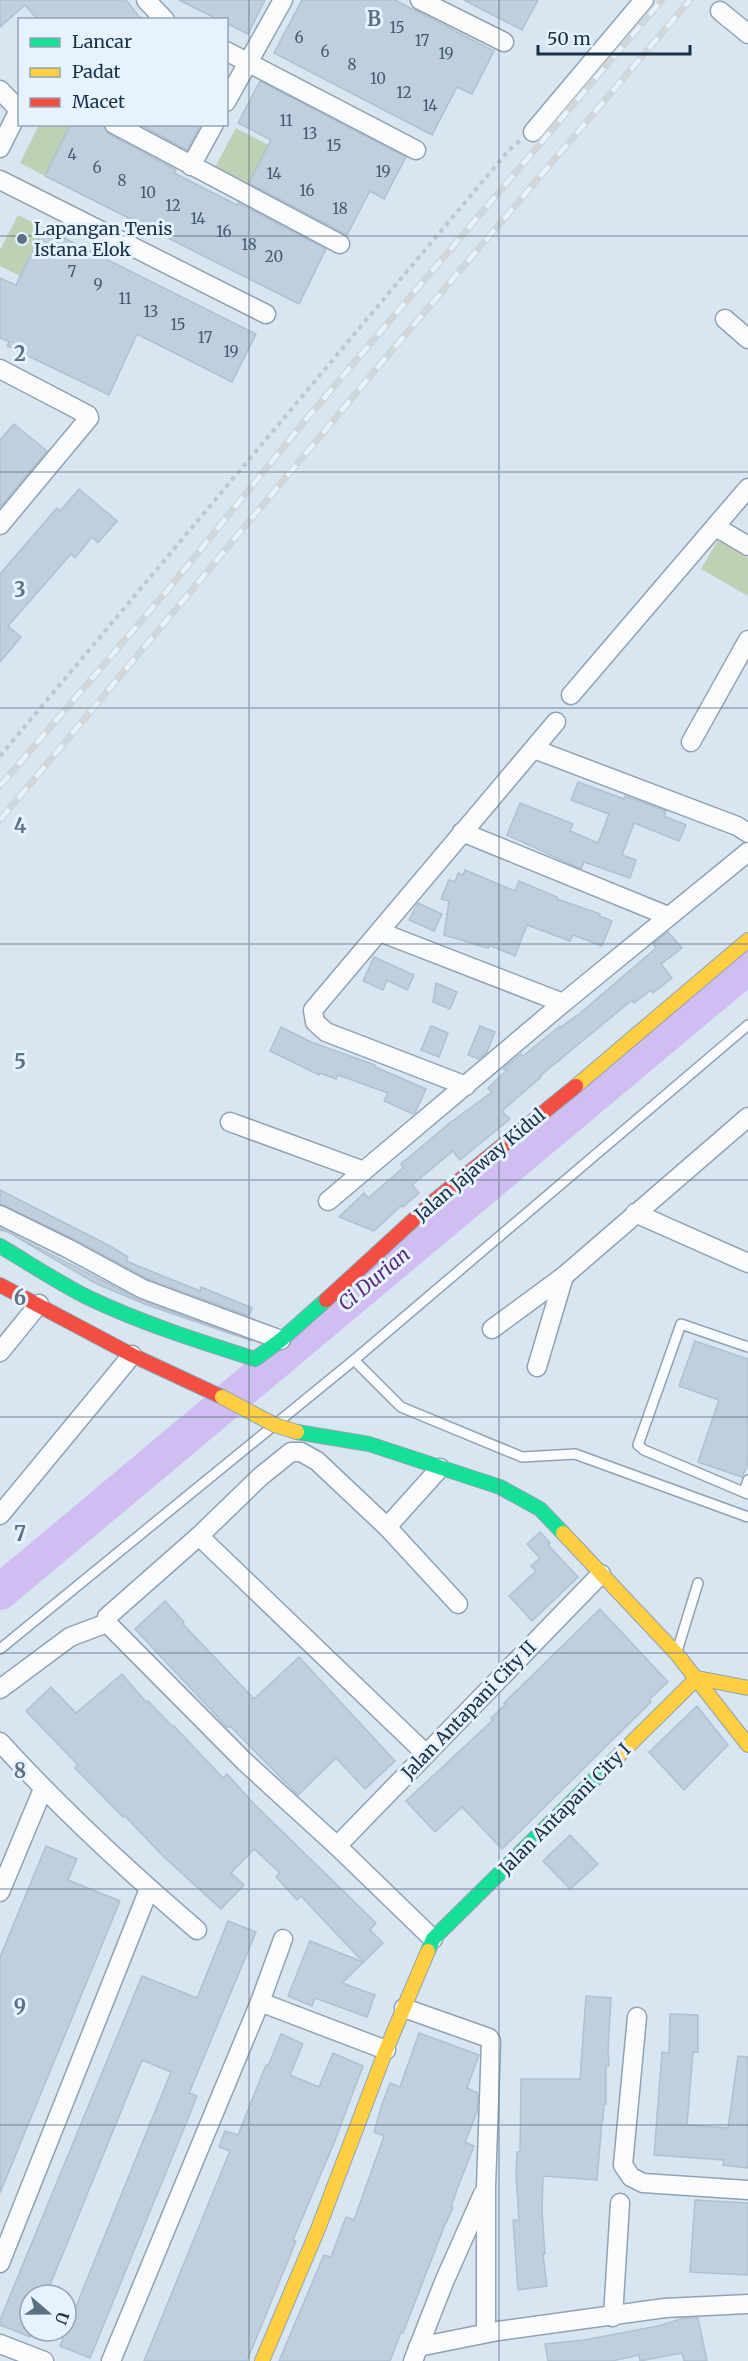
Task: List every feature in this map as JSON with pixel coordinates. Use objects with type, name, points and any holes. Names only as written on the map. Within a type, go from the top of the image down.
[{"type":"street","points":[[146,0],[163,18]]},
{"type":"street","points":[[228,99],[283,0]]},
{"type":"street","points":[[420,0],[504,42]]},
{"type":"street","points":[[533,132],[644,0]]},
{"type":"street","points":[[720,11],[748,34]]},
{"type":"street","points":[[228,52],[416,150]]},
{"type":"street","points":[[0,90],[18,109]]},
{"type":"street","points":[[0,148],[18,112]]},
{"type":"street","points":[[118,126],[340,244]]},
{"type":"street","points":[[191,166],[213,126]]},
{"type":"street","points":[[0,180],[266,314]]},
{"type":"street","points":[[725,320],[748,339]]},
{"type":"street","points":[[0,369],[90,418],[0,525]]},
{"type":"street","points":[[572,695],[748,488]]},
{"type":"street","points":[[716,527],[748,546]]},
{"type":"street","points":[[691,742],[748,640]]},
{"type":"street","points":[[466,1086],[326,1032],[315,1022],[313,1010],[556,722]]},
{"type":"street","points":[[534,749],[737,826],[748,833]]},
{"type":"street","points":[[462,832],[668,916]]},
{"type":"street","points":[[328,1201],[563,1003],[748,852]]},
{"type":"street","points":[[380,932],[563,1003]]},
{"type":"street","name":"Jalan Jajaway Kidul","points":[[0,1246],[48,1274],[50,1278],[88,1297],[204,1343],[255,1359],[281,1340],[434,1201],[618,1052],[748,940]]},
{"type":"street","points":[[492,1329],[564,1276],[635,1213],[740,1136],[748,1117]]},
{"type":"street","points":[[230,1122],[364,1171]]},
{"type":"street","points":[[635,1213],[748,1263]]},
{"type":"street","points":[[0,1215],[143,1289],[281,1340]]},
{"type":"street","points":[[537,1367],[564,1276]]},
{"type":"street","points":[[0,1285],[132,1356],[222,1397],[275,1425],[297,1432],[369,1444],[500,1487],[540,1509],[676,1653],[748,1745]]},
{"type":"street","points":[[0,1352],[39,1304]]},
{"type":"street","points":[[0,1515],[132,1356]]},
{"type":"street","points":[[262,2361],[318,2229],[386,2050],[433,1939],[337,1846],[245,1762],[107,1623],[107,1617],[199,1536],[260,1477],[291,1452],[301,1452],[317,1461],[387,1527],[458,1604]]},
{"type":"street","points":[[387,1527],[440,1468]]},
{"type":"street","points":[[199,1536],[426,1754]]},
{"type":"street","name":"Jalan Antapani City II","points":[[337,1846],[601,1574]]},
{"type":"street","points":[[0,1689],[70,1637],[107,1623]]},
{"type":"street","points":[[697,1678],[748,1688]]},
{"type":"street","name":"Jalan Antapani City I","points":[[433,1939],[697,1678]]},
{"type":"street","points":[[0,1742],[43,1789],[149,1889],[197,1930]]},
{"type":"street","points":[[0,1892],[43,1789]]},
{"type":"street","points":[[0,2263],[149,1889]]},
{"type":"street","points":[[111,2361],[260,2002],[283,1939]]},
{"type":"street","points":[[260,2002],[386,2050]]},
{"type":"street","points":[[404,2008],[489,2038],[491,2041],[486,2187],[486,2333]]},
{"type":"street","points":[[637,2017],[623,2165],[631,2177],[644,2183],[748,2190]]},
{"type":"street","points":[[416,2354],[444,2282],[486,2187]]},
{"type":"street","points":[[613,2317],[620,2203]]},
{"type":"street","points":[[416,2354],[486,2333],[665,2308],[748,2304]]},
{"type":"street","points":[[0,2344],[44,2361]]},
{"type":"lane","points":[[0,1649],[354,1360],[748,1025]]},
{"type":"lane","points":[[748,1347],[681,1324],[638,1445],[644,1450],[746,1493],[748,1480]]},
{"type":"lane","points":[[354,1360],[401,1407],[522,1457],[575,1455],[748,1517]]},
{"type":"lane","points":[[676,1653],[698,1583]]},
{"type":"path","points":[[0,756],[509,150],[516,142],[533,132]]},
{"type":"green space","points":[[38,126],[70,126],[45,176],[20,163]]},
{"type":"green space","points":[[236,128],[268,145],[247,187],[214,169]]},
{"type":"green space","name":"Lapangan Tenis Istana Elok","points":[[18,215],[44,228],[20,276],[0,266],[0,250]]},
{"type":"green space","points":[[718,540],[748,558],[748,596],[701,569]]},
{"type":"building","points":[[0,0],[126,0],[140,18],[36,18],[25,5],[0,27]]},
{"type":"building","points":[[179,0],[265,0],[248,34],[228,24],[228,18],[215,18]]},
{"type":"building","points":[[302,0],[395,0],[494,51],[472,94],[457,87],[432,135],[274,53]]},
{"type":"building","points":[[464,0],[538,0],[522,30]]},
{"type":"building","points":[[260,81],[406,157],[384,199],[370,191],[347,235],[249,183],[271,140],[238,123]]},
{"type":"building","points":[[70,126],[104,126],[109,134],[176,170],[174,173],[326,249],[299,304],[45,176]]},
{"type":"building","points":[[143,126],[200,126],[187,150]]},
{"type":"building","points":[[44,228],[256,334],[232,382],[137,334],[109,395],[7,346],[9,342],[0,338],[0,278],[16,285]]},
{"type":"building","points":[[14,424],[47,451],[0,507],[0,440]]},
{"type":"building","points":[[79,489],[117,521],[98,543],[92,537],[75,558],[71,554],[8,626],[21,637],[0,662],[0,574],[57,508],[60,511]]},
{"type":"building","points":[[578,782],[666,811],[664,816],[686,825],[679,841],[634,823],[622,855],[636,860],[630,878],[584,862],[581,869],[507,835],[520,803],[573,824],[570,831],[598,843],[609,814],[571,800]]},
{"type":"building","points":[[465,870],[515,891],[519,881],[557,897],[557,899],[600,914],[599,916],[612,921],[602,946],[573,935],[570,941],[527,925],[515,956],[489,945],[488,948],[444,935],[449,901],[441,899],[449,880],[455,882],[458,873],[463,875]]},
{"type":"building","points":[[418,903],[442,914],[434,931],[409,920]]},
{"type":"building","points":[[668,932],[682,948],[661,964],[672,978],[653,993],[651,990],[634,1003],[632,1000],[540,1076],[502,1111],[510,1119],[460,1160],[453,1151],[412,1185],[419,1193],[374,1231],[339,1217],[364,1193],[368,1198],[403,1168],[401,1164],[451,1122],[492,1092],[488,1088],[507,1070],[503,1069],[579,1014],[656,948],[653,944]]},
{"type":"building","points":[[374,957],[414,975],[407,990],[387,980],[383,990],[363,981]]},
{"type":"building","points":[[436,983],[457,992],[450,1009],[433,1002]]},
{"type":"building","points":[[431,1026],[448,1033],[439,1057],[421,1050]]},
{"type":"building","points":[[480,1026],[495,1032],[487,1052],[479,1059],[468,1055]]},
{"type":"building","points":[[281,1027],[311,1042],[375,1065],[375,1067],[426,1089],[415,1113],[384,1101],[388,1093],[338,1075],[336,1079],[320,1073],[319,1075],[270,1051]]},
{"type":"building","points":[[0,1190],[110,1246],[128,1257],[126,1261],[200,1291],[201,1287],[252,1308],[249,1316],[148,1279],[74,1239],[0,1204]]},
{"type":"building","points":[[10,1233],[138,1299],[252,1341],[147,1305],[95,1283]]},
{"type":"building","points":[[695,1341],[748,1359],[748,1463],[742,1477],[698,1462],[719,1400],[679,1386]]},
{"type":"building","points":[[540,1532],[550,1543],[548,1545],[578,1577],[532,1621],[509,1596],[536,1571],[531,1566],[540,1558],[527,1544]]},
{"type":"building","points":[[165,1601],[184,1622],[183,1624],[254,1699],[299,1657],[395,1761],[365,1789],[336,1758],[298,1795],[231,1727],[227,1727],[135,1629]]},
{"type":"building","points":[[600,1609],[668,1682],[649,1700],[651,1702],[502,1849],[462,1807],[435,1832],[406,1801],[493,1720],[491,1718],[506,1704],[504,1703]]},
{"type":"building","points":[[122,1674],[146,1702],[148,1701],[174,1726],[223,1778],[227,1774],[254,1804],[376,1923],[370,1930],[383,1943],[342,1983],[375,1995],[367,2017],[315,1998],[312,2006],[288,1996],[310,1941],[363,1962],[301,1896],[297,1900],[276,1877],[280,1873],[254,1849],[231,1873],[244,1885],[221,1909],[163,1856],[124,1815],[123,1817],[75,1768],[78,1765],[26,1711],[51,1687],[76,1713]]},
{"type":"building","points":[[697,1706],[728,1745],[684,1790],[649,1752]]},
{"type":"building","points":[[570,1835],[598,1864],[570,1889],[543,1861]]},
{"type":"building","points":[[46,1846],[77,1859],[68,1880],[120,1901],[0,2193],[0,1957]]},
{"type":"building","points":[[228,1921],[256,1932],[189,2093],[197,2096],[90,2358],[60,2346],[61,2343],[78,2343],[78,2302],[171,2072],[142,2060],[51,2283],[18,2283],[18,2332],[0,2325],[0,2320],[142,1976],[197,1998]]},
{"type":"building","points":[[586,1996],[611,1998],[609,2066],[606,2066],[606,2104],[604,2104],[602,2120],[597,2180],[543,2176],[542,2211],[545,2254],[543,2254],[547,2286],[518,2290],[513,2220],[519,2220],[516,2175],[517,2152],[520,2152],[521,2079],[580,2079]]},
{"type":"building","points":[[670,2014],[698,2015],[698,2052],[693,2052],[687,2125],[728,2128],[738,2056],[748,2057],[748,2168],[723,2165],[724,2160],[654,2155],[662,2052],[669,2053]]},
{"type":"building","points":[[419,2033],[479,2055],[467,2088],[478,2093],[477,2112],[465,2142],[474,2146],[451,2207],[453,2208],[403,2333],[401,2332],[390,2361],[279,2361],[324,2255],[331,2257],[346,2217],[354,2220],[384,2136],[374,2132],[382,2104],[390,2083],[400,2087]]},
{"type":"building","points":[[281,2034],[303,2044],[290,2075],[319,2087],[333,2053],[363,2066],[247,2361],[144,2361],[230,2151],[219,2147],[225,2131],[238,2135]]},
{"type":"building","points":[[695,2200],[748,2203],[748,2275],[690,2272]]},
{"type":"building","points":[[684,2318],[698,2318],[707,2361],[684,2361],[682,2353],[640,2361],[639,2355],[612,2361],[548,2361],[545,2344],[584,2340],[658,2326]]},
{"type":"waterway","name":"Ci Durian","points":[[0,1592],[748,966]]},
{"type":"railway","points":[[0,786],[171,586],[303,423],[662,0]]},
{"type":"railway","points":[[0,820],[372,374],[690,0]]},
{"type":"traffic: fast","points":[[0,1246],[65,1285],[107,1306],[170,1331],[255,1359],[281,1340],[326,1300]]},
{"type":"traffic: fast","points":[[297,1432],[369,1444],[500,1487],[540,1509],[563,1533]]},
{"type":"traffic: fast","points":[[428,1951],[433,1939],[607,1767]]},
{"type":"traffic: slow","points":[[576,1086],[748,940]]},
{"type":"traffic: slow","points":[[222,1397],[275,1425],[297,1432]]},
{"type":"traffic: slow","points":[[563,1533],[676,1653],[748,1745]]},
{"type":"traffic: slow","points":[[607,1767],[697,1678],[748,1688]]},
{"type":"traffic: slow","points":[[262,2361],[318,2229],[386,2050],[428,1951]]},
{"type":"traffic: jam","points":[[326,1300],[434,1201],[576,1086]]},
{"type":"traffic: jam","points":[[0,1285],[132,1355],[222,1397]]},
{"type":"place","name":"Lapangan Tenis Istana Elok","points":[[22,239]]}]
